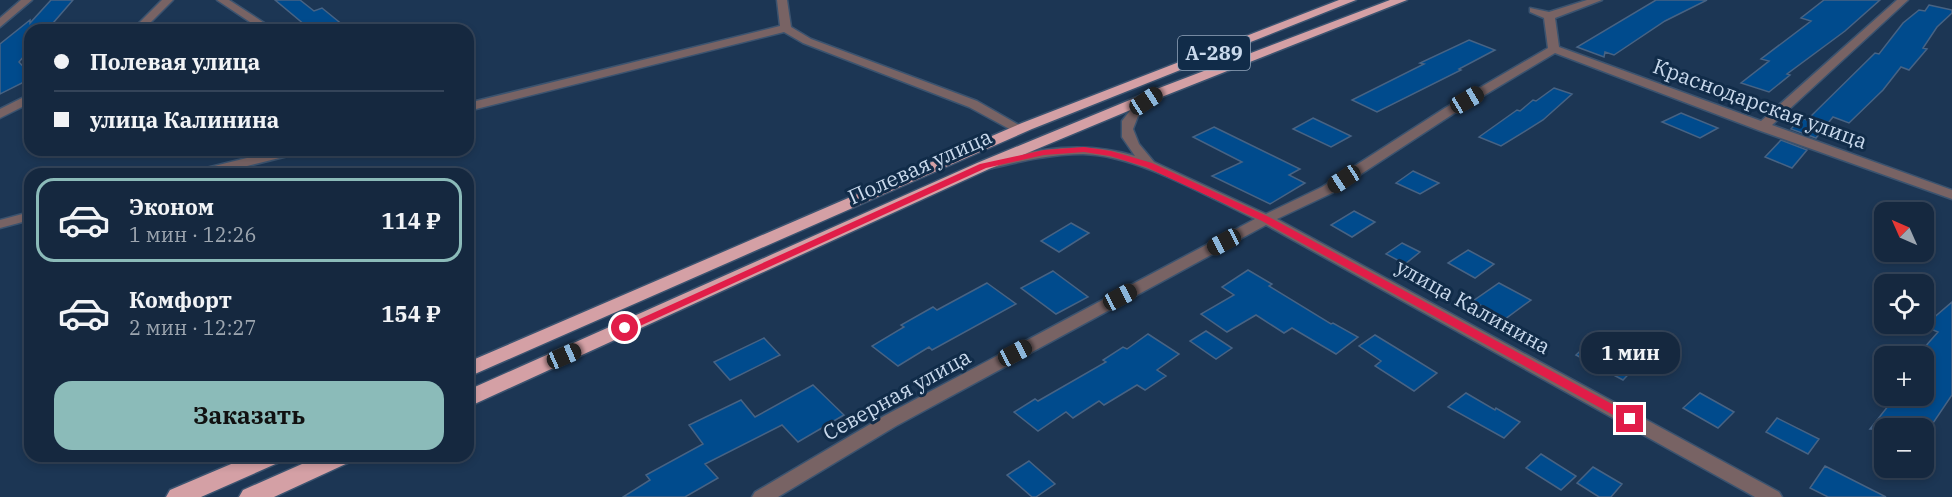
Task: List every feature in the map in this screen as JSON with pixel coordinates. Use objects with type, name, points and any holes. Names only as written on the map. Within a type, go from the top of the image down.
[{"type":"highway","name":"Полевая улица","points":[[474,367],[1020,129],[1350,0]]},
{"type":"highway","name":"Полевая улица","points":[[474,396],[983,166],[1159,93],[1401,0]]},
{"type":"highway","points":[[178,497],[258,462]]},
{"type":"highway","points":[[251,497],[329,462]]},
{"type":"street","points":[[0,24],[27,0]]},
{"type":"street","points":[[143,24],[168,0]]},
{"type":"street","points":[[222,0],[260,24]]},
{"type":"street","points":[[782,0],[786,28]]},
{"type":"street","points":[[1534,10],[1549,16],[1597,0]]},
{"type":"street","points":[[1762,127],[1902,0]]},
{"type":"street","points":[[1549,16],[1554,49]]},
{"type":"street","points":[[474,105],[786,28],[807,41],[973,104],[1020,129]]},
{"type":"street","name":"Краснодарская улица","points":[[1554,49],[1952,195]]},
{"type":"street","name":"Северная улица","points":[[762,497],[890,421],[1266,219],[1327,190],[1449,111],[1554,49]]},
{"type":"street","name":"А-289","points":[[1149,165],[1128,135],[1127,122],[1134,109],[1159,93]]},
{"type":"street","points":[[0,114],[24,101]]},
{"type":"street","points":[[474,101],[481,103]]},
{"type":"street","name":"А-289","points":[[983,166],[1044,152],[1084,150],[1111,153],[1149,165]]},
{"type":"street","points":[[223,168],[271,156]]},
{"type":"street","name":"улица Калинина","points":[[1149,165],[1266,219],[1772,497]]},
{"type":"street","points":[[0,224],[24,218]]},
{"type":"building","points":[[51,0],[73,0],[52,24],[25,24],[30,20],[30,23]]},
{"type":"building","points":[[275,0],[300,0],[314,11],[322,8],[342,24],[304,24]]},
{"type":"building","points":[[1656,0],[1707,0],[1665,21],[1614,55],[1605,52],[1604,57],[1577,47]]},
{"type":"building","points":[[1824,0],[1880,0],[1845,31],[1787,74],[1790,75],[1769,92],[1741,83],[1769,61],[1761,59],[1811,21],[1801,18]]},
{"type":"building","points":[[1929,5],[1952,10],[1952,13],[1937,27],[1923,48],[1927,49],[1909,70],[1901,67],[1883,90],[1849,123],[1833,117],[1816,138],[1791,129],[1801,118],[1807,120],[1875,53],[1879,54],[1903,23],[1919,10],[1925,11]]},
{"type":"building","points":[[24,25],[24,56],[19,62],[24,67],[24,82],[0,94],[0,44]]},
{"type":"building","points":[[1469,40],[1495,50],[1459,69],[1461,70],[1377,112],[1352,100],[1424,64],[1420,63]]},
{"type":"building","points":[[1554,88],[1572,94],[1543,120],[1501,146],[1479,137],[1517,110],[1520,111],[1533,100],[1536,101]]},
{"type":"building","points":[[1681,113],[1718,128],[1700,138],[1662,122]]},
{"type":"building","points":[[1313,118],[1351,136],[1331,147],[1293,129]]},
{"type":"building","points":[[1214,127],[1300,169],[1289,175],[1305,183],[1270,204],[1212,176],[1242,162],[1193,137]]},
{"type":"building","points":[[1781,140],[1807,150],[1792,168],[1765,157]]},
{"type":"building","points":[[1413,171],[1439,183],[1420,194],[1396,183]]},
{"type":"building","points":[[1354,211],[1375,222],[1352,237],[1331,225]]},
{"type":"building","points":[[1071,223],[1089,233],[1059,252],[1041,241]]},
{"type":"building","points":[[1402,243],[1420,252],[1405,264],[1386,254]]},
{"type":"building","points":[[1468,250],[1494,264],[1475,278],[1448,263]]},
{"type":"building","points":[[1248,270],[1272,284],[1269,286],[1331,324],[1358,337],[1336,354],[1292,328],[1284,333],[1256,315],[1227,332],[1201,314],[1234,295],[1222,287]]},
{"type":"building","points":[[1053,271],[1088,297],[1056,314],[1021,288]]},
{"type":"building","points":[[987,283],[1016,304],[932,350],[929,347],[898,366],[872,346],[904,327],[901,325],[933,307],[937,310]]},
{"type":"building","points":[[1499,283],[1531,300],[1505,319],[1473,301]]},
{"type":"building","points":[[1952,302],[1952,395],[1934,422],[1934,418],[1879,418],[1888,406],[1934,406],[1934,346],[1926,346],[1938,332],[1934,330],[1934,317]]},
{"type":"building","points":[[1206,331],[1232,348],[1216,359],[1190,341]]},
{"type":"building","points":[[1148,334],[1179,354],[1157,370],[1166,376],[1145,390],[1137,385],[1104,405],[1099,401],[1073,418],[1066,412],[1038,431],[1014,412],[1106,362],[1103,360],[1123,347],[1127,349]]},
{"type":"building","points":[[1598,334],[1644,358],[1623,380],[1576,355]]},
{"type":"building","points":[[1375,335],[1437,373],[1414,391],[1375,366],[1381,361],[1359,346]]},
{"type":"building","points":[[764,338],[780,355],[730,380],[714,362]]},
{"type":"building","points":[[813,385],[844,415],[798,442],[782,425],[705,464],[718,478],[685,497],[623,497],[650,480],[646,475],[703,444],[689,425],[741,400],[755,417]]},
{"type":"building","points":[[1466,393],[1520,422],[1504,438],[1448,407]]},
{"type":"building","points":[[1700,393],[1734,412],[1718,428],[1683,408]]},
{"type":"building","points":[[1777,418],[1819,439],[1808,454],[1766,432]]},
{"type":"building","points":[[1541,454],[1576,476],[1561,490],[1526,468]]},
{"type":"building","points":[[1029,461],[1055,484],[1036,497],[1032,497],[1007,475]]},
{"type":"building","points":[[1825,466],[1886,497],[1828,497],[1810,488]]},
{"type":"building","points":[[1593,467],[1622,484],[1611,497],[1599,497],[1577,483]]},
{"type":"route","points":[[625,328],[983,166],[1044,152],[1084,150],[1111,153],[1149,165],[1266,219],[1630,419]]}]
